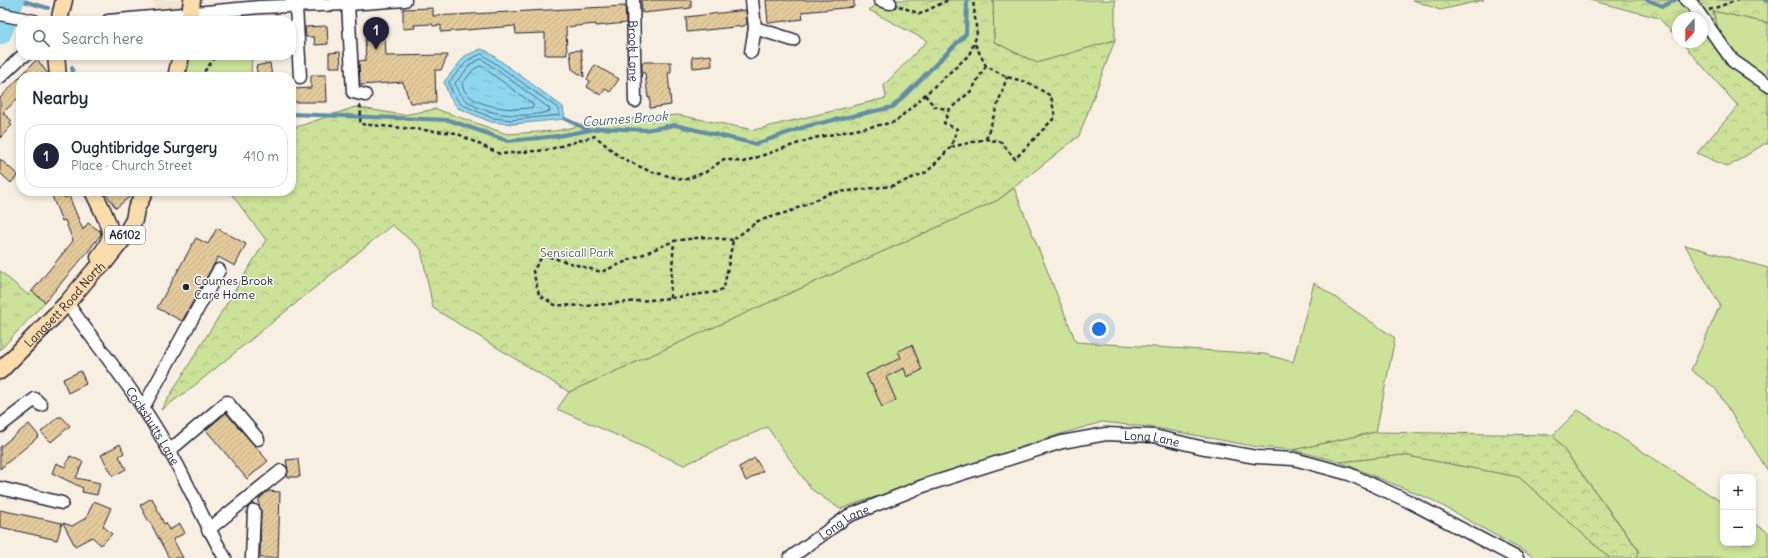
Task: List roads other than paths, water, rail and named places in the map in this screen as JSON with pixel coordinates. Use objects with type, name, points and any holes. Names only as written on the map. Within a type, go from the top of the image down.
[{"type":"main road","points":[[60,16],[64,0]]},
{"type":"main road","points":[[56,60],[58,72]]},
{"type":"main road","points":[[177,72],[180,60]]},
{"type":"main road","name":"A6102","points":[[93,272],[110,238],[108,225],[95,196]]},
{"type":"main road","name":"Langsett Road North","points":[[0,371],[67,303],[93,272],[104,263],[123,239],[134,220],[136,209],[143,196]]},
{"type":"main road","name":"A6102","points":[[108,225],[124,219],[136,209]]},
{"type":"street","points":[[150,16],[191,11],[296,6],[308,2],[348,4],[405,0]]},
{"type":"street","name":"Brook Lane","points":[[633,0],[635,101]]},
{"type":"street","points":[[751,52],[755,28],[752,0]]},
{"type":"street","points":[[1689,2],[1732,61],[1768,85]]},
{"type":"street","points":[[348,4],[353,92],[365,95]]},
{"type":"street","points":[[296,6],[300,77]]},
{"type":"street","points":[[0,14],[16,17]]},
{"type":"street","points":[[755,28],[793,40]]},
{"type":"street","points":[[0,77],[18,60]]},
{"type":"street","points":[[143,408],[219,270]]},
{"type":"street","name":"Cockshutts Lane","points":[[67,303],[143,408],[169,451],[208,530],[225,558]]},
{"type":"street","points":[[0,426],[35,400],[41,405]]},
{"type":"street","points":[[169,451],[227,402],[258,439]]},
{"type":"street","name":"Long Lane","points":[[790,558],[848,516],[923,486],[1062,442],[1106,434],[1154,436],[1200,447],[1256,457],[1294,459],[1348,474],[1408,502],[1517,558]]},
{"type":"street","points":[[208,530],[281,471]]},
{"type":"street","points":[[0,488],[62,503]]},
{"type":"street","points":[[252,558],[254,511]]},
{"type":"water","points":[[481,49],[487,51],[563,107],[565,119],[513,124],[491,122],[458,108],[449,96],[444,82],[465,56]]},
{"type":"waterway","points":[[0,33],[13,0]]},
{"type":"waterway","name":"Coumes Brook","points":[[20,0],[48,8]]},
{"type":"waterway","name":"Coumes Brook","points":[[296,114],[449,120],[508,141],[558,136],[601,128],[645,130],[675,125],[756,144],[807,126],[893,107],[966,34],[967,0]]},
{"type":"waterway","name":"Coumes Brook","points":[[1647,0],[1663,6],[1675,0]]},
{"type":"waterway","name":"Coumes Brook","points":[[72,68],[73,72]]},
{"type":"waterway","points":[[565,119],[587,129]]},
{"type":"place","name":"Oughtibridge Surgery","points":[[376,50]]},
{"type":"place","name":"Coumes Brook Care Home","points":[[186,287]]},
{"type":"park label","name":"Sensicall Park","points":[[577,252]]}]
